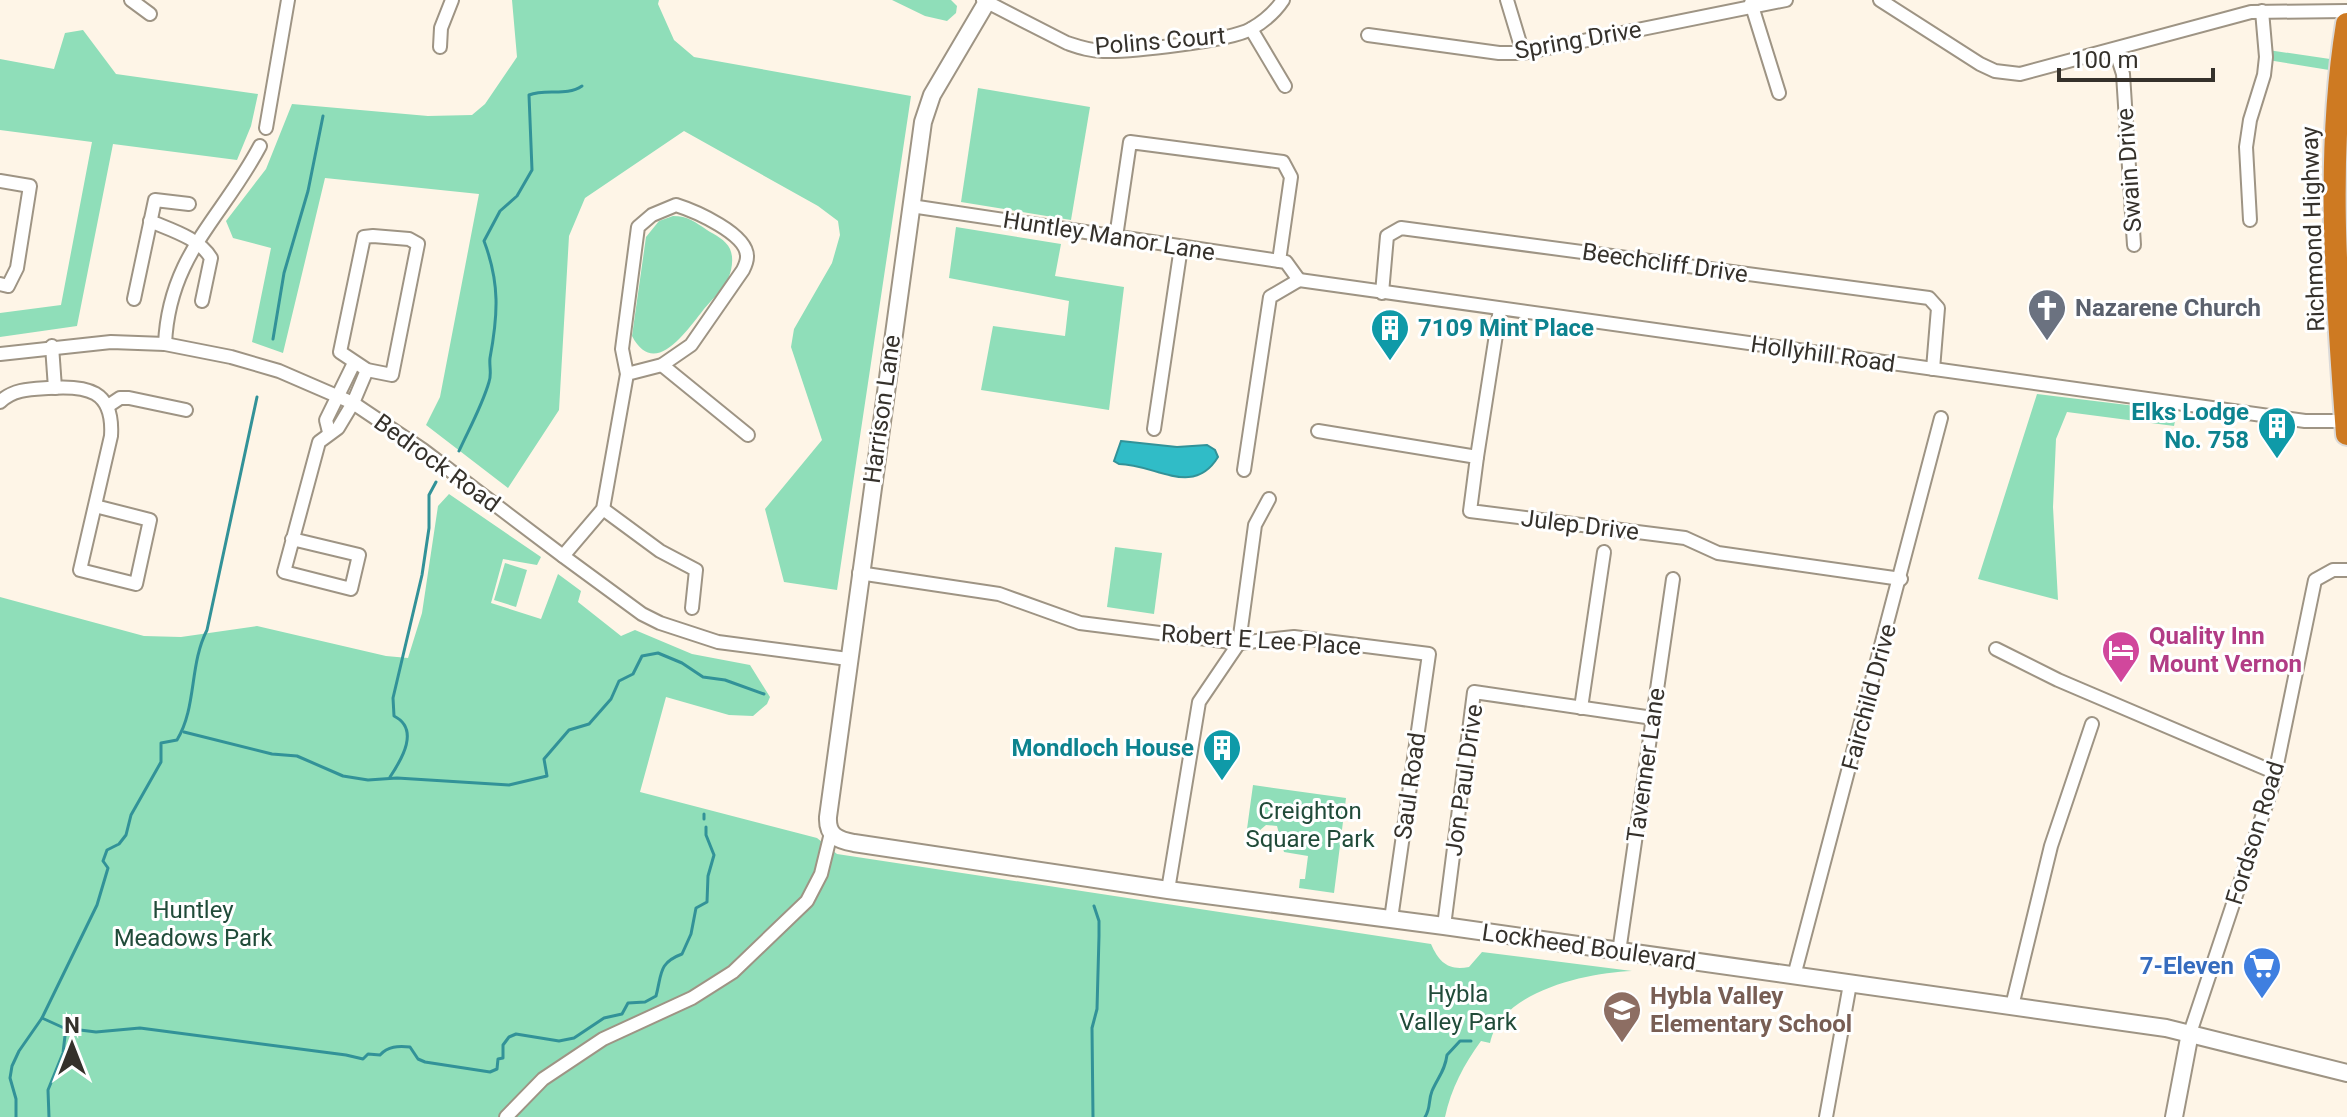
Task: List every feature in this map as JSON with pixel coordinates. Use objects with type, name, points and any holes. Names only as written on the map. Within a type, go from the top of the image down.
[{"type":"highway","name":"Richmond Highway","points":[[2347,24],[2333,156],[2347,434]]},
{"type":"street","points":[[131,0],[150,14]]},
{"type":"street","points":[[266,128],[288,0]]},
{"type":"street","points":[[440,47],[441,28],[452,0]]},
{"type":"street","name":"Polins Court","points":[[986,0],[1067,43],[1104,51],[1229,37],[1251,29],[1272,14],[1283,0]]},
{"type":"street","name":"Harrison Lane","points":[[831,833],[828,817],[859,573],[926,108],[986,0]]},
{"type":"street","points":[[1507,0],[1523,53]]},
{"type":"street","name":"Spring Drive","points":[[1368,35],[1499,53],[1523,53],[1751,4],[1786,0]]},
{"type":"street","points":[[1880,0],[1980,64],[2008,74],[2033,73],[2230,16],[2262,11],[2347,11]]},
{"type":"street","points":[[1751,4],[1779,93]]},
{"type":"street","points":[[2250,220],[2246,147],[2250,120],[2264,75],[2266,57],[2262,11]]},
{"type":"street","points":[[1251,29],[1285,86]]},
{"type":"street","name":"Swain Drive","points":[[2115,49],[2123,74],[2134,245]]},
{"type":"street","points":[[1116,237],[1130,142],[1283,162],[1291,177],[1279,261],[1286,262],[1299,280],[1270,297],[1244,470]]},
{"type":"street","points":[[165,344],[172,295],[185,261],[195,242],[242,180],[260,146]]},
{"type":"street","points":[[0,181],[30,186],[17,268],[8,286],[0,284]]},
{"type":"street","points":[[134,299],[155,200],[189,204]]},
{"type":"street","points":[[563,556],[603,509],[627,374],[622,349],[638,227],[652,215],[676,205],[696,212],[738,237],[747,257],[743,270],[691,345],[662,365],[627,374]]},
{"type":"street","name":"Huntley Manor Lane","points":[[911,206],[1279,261]]},
{"type":"street","points":[[150,221],[206,250],[211,258],[202,301]]},
{"type":"street","name":"Beechcliff Drive","points":[[1382,293],[1387,236],[1401,228],[1929,298],[1938,308],[1933,369]]},
{"type":"street","points":[[364,237],[409,239],[418,244],[418,250],[392,375],[367,370],[340,352],[364,237]]},
{"type":"street","points":[[1154,429],[1181,247]]},
{"type":"street","name":"Hollyhill Road","points":[[1299,280],[2305,421],[2347,421]]},
{"type":"street","points":[[1318,431],[1477,457],[1500,309]]},
{"type":"street","name":"Bedrock Road","points":[[0,354],[111,342],[165,344],[256,364],[353,403],[423,450],[642,614],[689,635],[718,642],[848,659]]},
{"type":"street","points":[[52,346],[55,388]]},
{"type":"street","points":[[329,432],[326,420],[354,363]]},
{"type":"street","points":[[662,365],[748,435]]},
{"type":"street","points":[[292,539],[359,555],[351,589],[284,572],[292,539],[319,442],[338,428],[367,370]]},
{"type":"street","points":[[0,402],[7,395],[27,389],[55,388],[89,390],[108,406],[112,419],[111,436],[80,570],[136,584],[150,520],[95,506]]},
{"type":"street","points":[[108,406],[120,398],[129,398],[186,410]]},
{"type":"street","name":"Fairchild Drive","points":[[1794,976],[1941,418]]},
{"type":"street","name":"Julep Drive","points":[[1477,457],[1470,511],[1685,538],[1718,553],[1901,579]]},
{"type":"street","points":[[1168,890],[1199,702],[1239,643],[1255,525],[1269,499]]},
{"type":"street","points":[[603,509],[660,551],[696,570],[692,608]]},
{"type":"street","points":[[1581,708],[1604,552]]},
{"type":"street","name":"Fordson Road","points":[[2174,1117],[2190,1033],[2276,773],[2315,580],[2333,570],[2347,570]]},
{"type":"street","name":"Robert E Lee Place","points":[[859,573],[999,594],[1080,623],[1239,643],[1294,637],[1429,654]]},
{"type":"street","name":"Tavenner Lane","points":[[1619,952],[1673,579]]},
{"type":"street","points":[[1996,649],[2072,686],[2276,773]]},
{"type":"street","name":"Saul Road","points":[[1391,919],[1429,654]]},
{"type":"street","name":"Jon Paul Drive","points":[[1444,926],[1474,692],[1653,718]]},
{"type":"street","points":[[2012,1006],[2051,846],[2092,724]]},
{"type":"street","points":[[506,1117],[543,1079],[603,1039],[692,998],[733,972],[813,892],[831,833]]},
{"type":"street","name":"Lockheed Boulevard","points":[[831,833],[839,840],[854,843],[1168,890],[1444,926],[2190,1033],[2347,1073]]},
{"type":"street","points":[[1826,1117],[1850,984]]},
{"type":"green space","points":[[512,0],[659,0],[674,40],[694,57],[911,96],[837,590],[784,582],[765,509],[822,440],[791,347],[794,329],[832,263],[840,235],[838,221],[818,206],[684,131],[585,198],[569,236],[559,410],[508,488],[426,425],[440,397],[479,194],[325,178],[283,353],[252,342],[271,248],[233,238],[226,221],[266,169],[292,104],[428,116],[472,115],[485,104],[517,57]]},
{"type":"green space","points":[[892,0],[951,0],[957,6],[956,13],[947,21],[925,16]]},
{"type":"green space","points":[[83,30],[116,74],[258,94],[251,126],[237,160],[113,144],[77,326],[0,337],[0,313],[61,305],[92,142],[0,130],[0,59],[54,69],[65,33]]},
{"type":"green space","points":[[2268,50],[2330,59],[2329,70],[2268,60]]},
{"type":"green space","points":[[978,88],[1090,107],[1071,220],[961,202]]},
{"type":"green space","points":[[673,216],[691,220],[723,240],[731,253],[731,268],[722,288],[677,341],[659,353],[650,353],[641,348],[632,336],[646,237],[659,221]]},
{"type":"green space","points":[[956,227],[1061,244],[1055,276],[1124,287],[1109,410],[981,390],[993,326],[1065,336],[1069,301],[949,278]]},
{"type":"green space","points":[[2037,394],[2177,411],[2174,426],[2067,412],[2056,439],[2053,507],[2058,600],[1978,579]]},
{"type":"green space","name":"Huntley Meadows Park","points":[[449,494],[541,557],[537,565],[503,559],[491,603],[541,619],[558,574],[581,591],[578,602],[621,636],[635,630],[692,654],[750,665],[770,697],[767,704],[753,716],[729,715],[666,697],[640,792],[817,838],[837,854],[1431,944],[1441,960],[1455,968],[1469,967],[1482,952],[1632,971],[1592,976],[1548,988],[1510,1010],[1497,1025],[1490,1043],[1481,1041],[1469,1059],[1445,1117],[0,1117],[0,597],[144,636],[181,637],[257,626],[386,656],[408,658],[422,613],[438,506]]},
{"type":"green space","points":[[1115,547],[1162,553],[1154,614],[1107,607]]},
{"type":"green space","points":[[505,563],[527,570],[516,607],[494,600]]},
{"type":"green space","name":"Creighton Square Park","points":[[1253,785],[1346,798],[1334,893],[1299,888],[1300,879],[1305,879],[1308,856],[1284,852],[1277,826],[1266,825],[1259,831],[1247,829]]},
{"type":"water","points":[[1121,441],[1177,447],[1207,445],[1215,450],[1218,457],[1208,469],[1197,475],[1173,476],[1114,461]]},
{"type":"waterway","points":[[459,451],[483,400],[490,376],[496,299],[493,271],[484,241],[500,211],[517,196],[532,170],[529,95],[569,91],[582,86]]},
{"type":"waterway","points":[[273,339],[284,273],[308,191],[323,116]]},
{"type":"waterway","points":[[16,1117],[16,1099],[10,1078],[12,1066],[42,1018],[97,905],[108,868],[103,861],[107,850],[119,844],[126,835],[131,815],[161,762],[161,743],[177,740],[188,714],[257,397]]},
{"type":"waterway","points":[[390,777],[406,745],[406,728],[394,716],[393,698],[422,575],[429,528],[429,495],[436,482]]},
{"type":"waterway","points":[[184,732],[272,754],[297,756],[343,776],[368,780],[397,778],[509,785],[547,776],[544,759],[569,730],[589,724],[611,699],[619,681],[633,674],[642,656],[658,653],[682,663],[703,677],[725,680],[764,694]]},
{"type":"waterway","points":[[704,814],[704,819]]},
{"type":"waterway","points":[[42,1018],[64,1028],[96,1032],[140,1028],[363,1059],[368,1054],[380,1055],[394,1047],[410,1047],[418,1059],[425,1062],[490,1072],[497,1069],[498,1059],[503,1058],[503,1045],[509,1037],[516,1034],[559,1041],[574,1038],[604,1018],[622,1014],[628,1003],[645,1002],[656,996],[662,970],[669,961],[682,954],[691,934],[696,908],[707,902],[708,876],[714,855],[706,827]]},
{"type":"waterway","points":[[1093,1117],[1092,1028],[1097,1009],[1099,936],[1099,921],[1094,906]]},
{"type":"waterway","points":[[49,1117],[48,1090],[63,1053],[65,1036]]},
{"type":"waterway","points":[[1425,1117],[1447,1055],[1460,1041],[1471,1041]]},
{"type":"place","name":"Nazarene Church","points":[[2047,342]]},
{"type":"place","name":"7109 Mint Place","points":[[1390,362]]},
{"type":"place","name":"Elks Lodge No. 758","points":[[2277,460]]},
{"type":"place","name":"Quality Inn Mount Vernon","points":[[2121,684]]},
{"type":"place","name":"Mondloch House","points":[[1222,782]]},
{"type":"place","name":"7-Eleven","points":[[2262,1000]]},
{"type":"place","name":"Hybla Valley Elementary School","points":[[1622,1044]]},
{"type":"park label","name":"Hybla Valley Park","points":[[1458,1008]]}]
